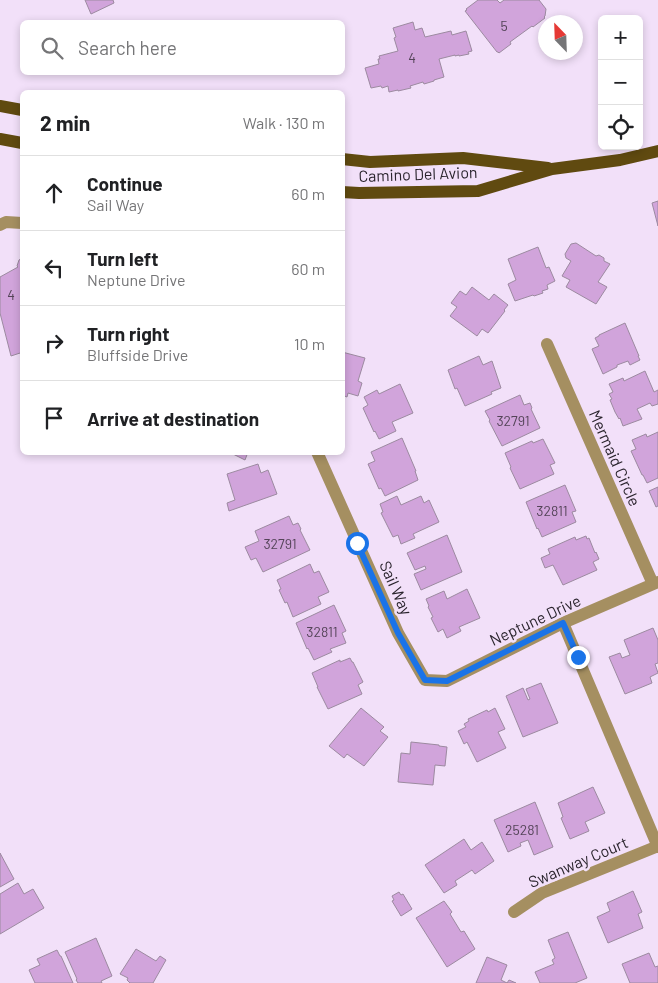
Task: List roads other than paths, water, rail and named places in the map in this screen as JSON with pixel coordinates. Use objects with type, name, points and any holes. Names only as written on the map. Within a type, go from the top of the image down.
[{"type":"main road","points":[[0,106],[20,110]]},
{"type":"main road","points":[[0,139],[20,143]]},
{"type":"main road","name":"Camino Del Avion","points":[[345,192],[478,191],[552,169],[620,160],[658,151]]},
{"type":"main road","name":"Camino Del Avion","points":[[345,159],[370,162],[463,158],[552,169]]},
{"type":"street","points":[[0,225],[6,222],[20,223]]},
{"type":"street","name":"Mermaid Circle","points":[[546,344],[656,583]]},
{"type":"street","name":"Sail Way","points":[[318,455],[398,633],[425,680]]},
{"type":"street","name":"Neptune Drive","points":[[425,680],[447,681],[563,623],[656,583]]},
{"type":"street","points":[[563,623],[658,847]]},
{"type":"street","name":"Swanway Court","points":[[514,912],[542,893],[658,847]]}]
